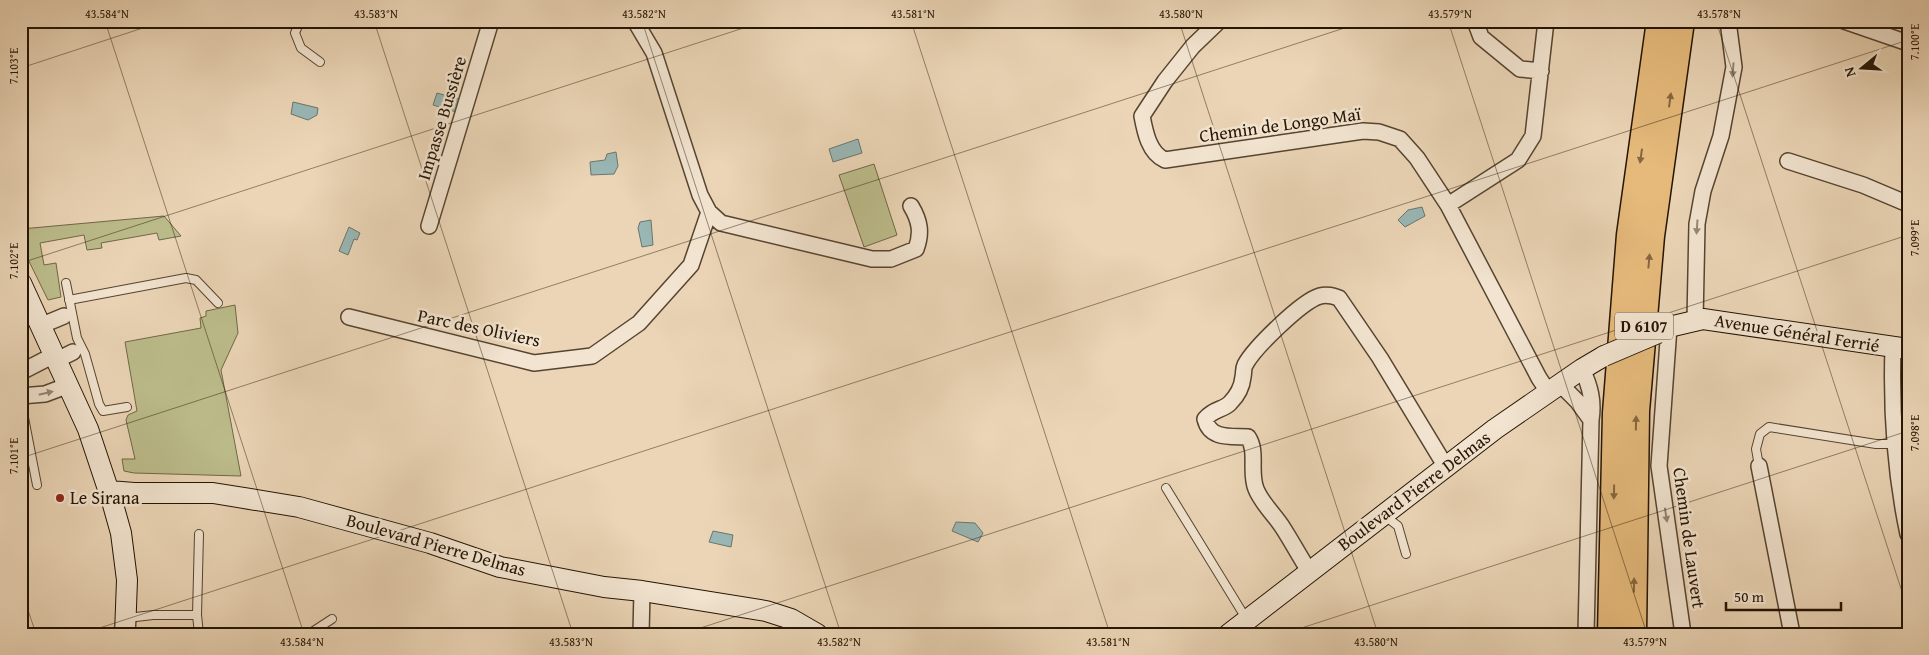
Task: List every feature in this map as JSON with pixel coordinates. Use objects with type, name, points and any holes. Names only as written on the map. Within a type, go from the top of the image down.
[{"type":"highway","name":"D 6107","points":[[1611,634],[1616,403],[1630,235],[1660,21]]},
{"type":"highway","name":"D 6107","points":[[1633,634],[1636,411],[1651,236],[1682,21]]},
{"type":"street","name":"Impasse Bussière","points":[[429,226],[491,21]]},
{"type":"street","points":[[635,21],[654,53],[700,195],[709,212],[721,223],[872,259],[891,259],[916,249],[921,235],[911,206]]},
{"type":"street","name":"Chemin de Longo Maï","points":[[1219,21],[1187,53],[1165,81],[1142,116],[1146,138],[1159,157],[1165,160],[1363,131],[1380,132],[1400,139],[1417,158],[1448,205],[1538,378],[1555,389]]},
{"type":"street","points":[[1475,21],[1481,37],[1520,69],[1541,71]]},
{"type":"street","points":[[1448,205],[1518,160],[1533,136],[1546,21]]},
{"type":"street","points":[[1695,321],[1697,224],[1703,191],[1721,136],[1734,67],[1728,21]]},
{"type":"street","points":[[1844,21],[1908,43]]},
{"type":"street","points":[[1788,161],[1863,185],[1908,204]]},
{"type":"street","name":"Parc des Oliviers","points":[[349,317],[534,363],[592,356],[639,324],[690,265],[709,212]]},
{"type":"street","points":[[21,283],[40,326],[66,354],[69,385],[88,430],[109,491],[121,534],[127,580],[125,626]]},
{"type":"street","points":[[1309,571],[1292,546],[1284,529],[1256,489],[1253,474],[1253,444],[1248,437],[1219,436],[1211,432],[1206,426],[1205,420],[1216,409],[1228,406],[1239,390],[1244,366],[1257,349],[1296,310],[1319,296],[1329,294],[1339,298],[1380,358],[1446,467]]},
{"type":"street","points":[[40,326],[68,315]]},
{"type":"street","name":"Avenue Général Ferrié","points":[[1604,356],[1664,330],[1703,319],[1900,348]]},
{"type":"street","name":"Chemin de Lauvert","points":[[1664,330],[1659,466],[1683,634]]},
{"type":"street","points":[[1900,348],[1895,444],[1902,505],[1908,534]]},
{"type":"street","points":[[21,372],[66,354]]},
{"type":"street","name":"Boulevard Pierre Delmas","points":[[1229,634],[1495,429],[1604,356]]},
{"type":"street","points":[[1582,369],[1588,382],[1593,405],[1591,420],[1586,634]]},
{"type":"street","points":[[22,395],[44,394],[69,385]]},
{"type":"street","points":[[1555,389],[1578,402],[1591,420]]},
{"type":"street","points":[[1758,466],[1792,634]]},
{"type":"street","name":"Boulevard Pierre Delmas","points":[[109,491],[134,493],[212,493],[299,507],[430,542],[500,567],[604,587],[642,591],[766,611],[791,618],[818,634]]},
{"type":"street","points":[[641,634],[642,591]]},
{"type":"lane","points":[[300,21],[295,33],[301,48],[320,62]]},
{"type":"lane","points":[[68,300],[186,278],[196,280],[218,303]]},
{"type":"lane","points":[[66,284],[68,315],[76,338],[66,354]]},
{"type":"lane","points":[[66,354],[85,354],[99,404],[103,411],[127,407]]},
{"type":"lane","points":[[22,395],[37,485]]},
{"type":"lane","points":[[1758,466],[1756,449],[1760,434],[1770,427],[1876,444],[1895,444]]},
{"type":"lane","points":[[1166,488],[1247,620]]},
{"type":"lane","points":[[1384,515],[1398,526],[1406,554]]},
{"type":"lane","points":[[199,534],[197,615],[199,634]]},
{"type":"lane","points":[[125,626],[153,615],[197,615]]},
{"type":"lane","points":[[309,634],[332,619]]},
{"type":"green space","points":[[874,164],[897,235],[864,247],[839,175]]},
{"type":"green space","points":[[164,216],[181,236],[159,240],[157,233],[101,243],[102,248],[87,250],[84,235],[40,243],[44,265],[56,263],[61,297],[48,300],[21,245],[21,229]]},
{"type":"green space","points":[[235,305],[238,333],[221,370],[241,476],[134,473],[124,471],[122,459],[135,459],[126,420],[128,415],[137,411],[125,342],[201,328],[200,318],[206,316],[206,311]]},
{"type":"water","points":[[437,93],[459,99],[456,112],[433,105]]},
{"type":"water","points":[[293,102],[318,108],[317,115],[308,120],[291,114]]},
{"type":"water","points":[[858,139],[862,153],[833,162],[829,149]]},
{"type":"water","points":[[616,152],[618,166],[614,174],[591,175],[590,162],[605,160],[607,154]]},
{"type":"water","points":[[1422,207],[1425,216],[1405,227],[1398,220],[1408,210]]},
{"type":"water","points":[[651,220],[653,245],[642,247],[638,228],[640,222]]},
{"type":"water","points":[[349,227],[360,233],[357,240],[354,239],[348,255],[339,251]]},
{"type":"water","points":[[956,522],[975,523],[983,533],[978,542],[952,531]]},
{"type":"water","points":[[713,531],[733,535],[731,547],[709,542]]},
{"type":"place","name":"Le Sirana","points":[[60,498]]}]
